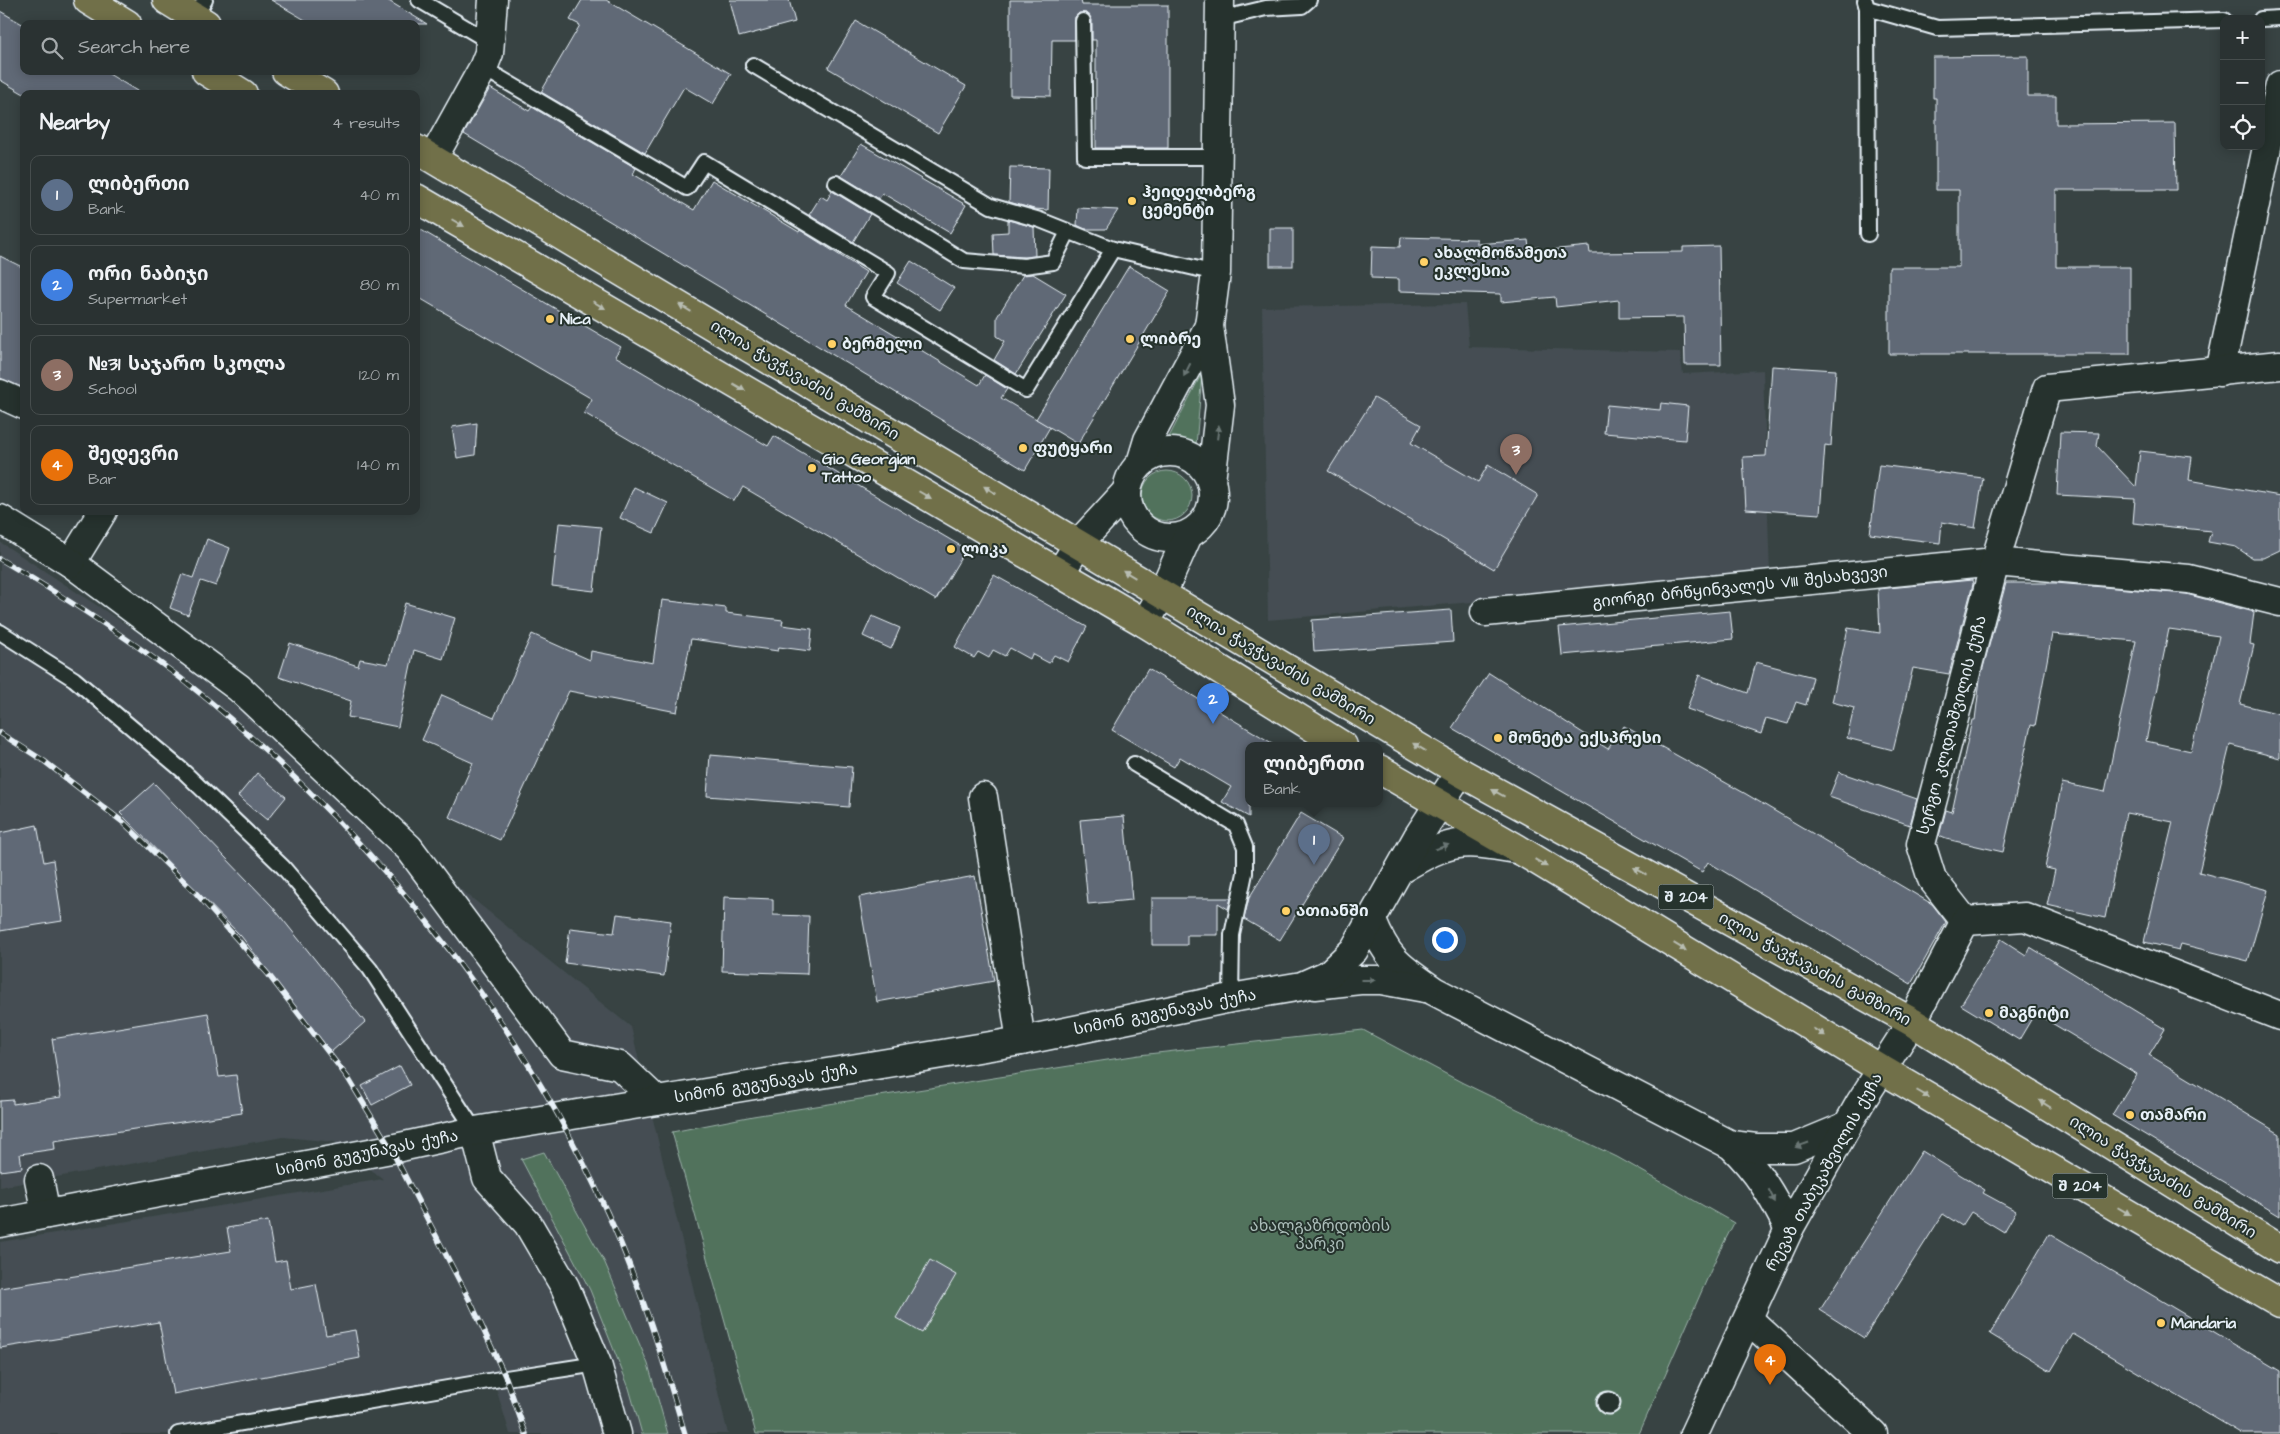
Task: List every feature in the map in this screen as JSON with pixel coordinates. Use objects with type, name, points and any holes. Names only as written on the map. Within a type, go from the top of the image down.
[{"type":"main road","points":[[88,0],[120,20]]},
{"type":"main road","points":[[166,0],[202,13]]},
{"type":"main road","points":[[212,75],[237,90]]},
{"type":"main road","points":[[293,75],[317,90]]},
{"type":"main road","name":"ილია ჭავჭავაძის გამზირი","points":[[424,154],[1460,772],[1912,1022],[2280,1249]]},
{"type":"main road","points":[[420,200],[1145,623],[1337,742]]},
{"type":"main road","name":"შ 204","points":[[1383,771],[1518,849],[1881,1069],[2280,1303]]},
{"type":"street","points":[[424,154],[483,68],[489,53],[493,0]]},
{"type":"street","points":[[1211,481],[1204,468],[1194,459],[1181,453],[1167,452],[1153,455],[1141,463],[1130,477],[1126,492],[1129,510],[1138,525],[1153,535],[1170,539],[1188,535],[1202,525],[1211,510],[1213,496],[1211,481],[1220,405],[1209,326],[1216,273],[1220,10]]},
{"type":"street","points":[[2280,85],[2220,372],[2280,365]]},
{"type":"street","points":[[1141,463],[1148,440],[1209,326]]},
{"type":"street","name":"სერგო კლდიაშვილის ქუჩა","points":[[1965,921],[1932,879],[1921,844],[1995,562],[2047,388],[2220,372]]},
{"type":"street","points":[[0,394],[20,403]]},
{"type":"street","points":[[1060,573],[1078,543],[1126,492]]},
{"type":"street","points":[[71,563],[101,515]]},
{"type":"street","points":[[0,519],[71,563],[239,688],[409,848],[562,1054],[620,1066],[656,1101]]},
{"type":"street","points":[[1145,623],[1162,594],[1188,535]]},
{"type":"street","points":[[1995,562],[2189,579],[2280,602]]},
{"type":"street","name":"გიორგი ბრწყინვალეს VIII შესახვევი","points":[[1485,612],[1995,562]]},
{"type":"street","name":"სიმონ გუგუნავას ქუჩა","points":[[0,1223],[475,1131],[1021,1041],[1231,998],[1302,986],[1329,974],[1342,964],[1354,950],[1438,803],[1460,772]]},
{"type":"street","points":[[983,797],[1021,1041]]},
{"type":"street","points":[[1399,870],[1432,851],[1455,843],[1478,842],[1518,849]]},
{"type":"street","points":[[1965,921],[2025,917],[2280,1016]]},
{"type":"street","points":[[1372,921],[1389,956],[1434,991],[1731,1144],[1749,1162],[1769,1189],[1789,1229]]},
{"type":"street","name":"რევაზ თაბუკაშვილის ქუჩა","points":[[1694,1434],[1789,1229],[1847,1126],[1912,1022],[1965,921]]},
{"type":"street","points":[[1302,986],[1360,980],[1381,980],[1434,991]]},
{"type":"street","points":[[1731,1144],[1756,1148],[1794,1148],[1847,1126]]},
{"type":"street","points":[[475,1131],[487,1178],[532,1232],[565,1287],[597,1364],[618,1434]]},
{"type":"street","points":[[39,1179],[46,1214]]},
{"type":"street","points":[[1748,1319],[1872,1434]]},
{"type":"lane","points":[[419,0],[490,42]]},
{"type":"lane","points":[[1220,10],[1302,6],[1309,0]]},
{"type":"lane","points":[[1868,234],[1866,4],[1937,28],[2220,20]]},
{"type":"lane","points":[[2265,19],[2280,18]]},
{"type":"lane","points":[[1083,22],[1085,157],[1218,157]]},
{"type":"lane","points":[[753,65],[991,206],[1040,220],[1113,249],[1216,273]]},
{"type":"lane","points":[[483,68],[687,188],[704,162],[888,272],[873,297],[1026,390],[1113,249]]},
{"type":"lane","points":[[836,183],[964,261],[1024,266],[1053,262],[1068,232]]},
{"type":"lane","points":[[0,632],[74,679],[182,770],[283,867],[370,969],[475,1131]]},
{"type":"lane","points":[[1134,764],[1236,825],[1239,832],[1245,847],[1245,873],[1232,936],[1231,998]]},
{"type":"lane","points":[[178,1434],[597,1364]]},
{"type":"shaded area","points":[[1465,304],[1469,347],[1680,352],[1683,374],[1763,370],[1770,576],[1268,620],[1262,307]]},
{"type":"shaded area","points":[[0,542],[168,652],[631,1027],[728,1434],[668,1434],[648,1364],[605,1263],[544,1152],[521,1159],[590,1290],[629,1388],[642,1434],[510,1434],[495,1385],[218,1434],[0,1434],[0,1242],[383,1179],[335,1142],[283,1137],[0,1187]]},
{"type":"green space","points":[[1202,373],[1196,446],[1178,438],[1168,439]]},
{"type":"green space","points":[[1172,471],[1185,478],[1191,486],[1191,506],[1185,514],[1177,520],[1162,521],[1149,514],[1143,506],[1142,491],[1149,478],[1157,472]]},
{"type":"green space","name":"ახალგაზრდობის პარკი","points":[[1363,1030],[1463,1083],[1617,1157],[1734,1223],[1718,1254],[1639,1434],[756,1434],[672,1132],[753,1116],[1139,1055]]},
{"type":"green space","points":[[544,1152],[605,1263],[648,1364],[668,1434],[642,1434],[629,1388],[590,1290],[521,1159]]},
{"type":"building","points":[[271,0],[387,0],[427,24],[420,24],[420,20],[305,20]]},
{"type":"building","points":[[582,0],[606,0],[731,74],[713,104],[684,87],[645,153],[541,92],[580,25],[570,20]]},
{"type":"building","points":[[730,0],[789,0],[795,22],[739,37]]},
{"type":"building","points":[[1010,0],[1081,0],[1082,5],[1168,5],[1168,148],[1096,148],[1096,40],[1092,40],[1092,20],[1087,13],[1079,13],[1075,17],[1075,40],[1052,40],[1051,96],[1010,95]]},
{"type":"building","points":[[0,11],[20,23],[20,75],[111,75],[135,90],[20,90],[20,92],[0,80]]},
{"type":"building","points":[[856,21],[966,86],[938,133],[828,68]]},
{"type":"building","points":[[2028,56],[2028,96],[2056,96],[2056,124],[2175,123],[2176,190],[2056,190],[2056,267],[2130,267],[2130,354],[1889,354],[1889,267],[1959,267],[1959,190],[1936,190],[1936,98],[1933,98],[1933,57]]},
{"type":"building","points":[[490,88],[529,111],[532,107],[636,168],[633,174],[694,210],[712,180],[799,232],[800,230],[866,272],[846,305],[979,385],[985,375],[1007,389],[1001,398],[1050,427],[1025,470],[464,134]]},
{"type":"building","points":[[861,144],[966,205],[950,233],[882,193],[879,199],[841,176]]},
{"type":"building","points":[[1010,167],[1049,168],[1048,210],[1034,209],[1009,202]]},
{"type":"building","points":[[832,191],[870,214],[853,242],[809,215],[821,196],[827,200]]},
{"type":"building","points":[[1078,208],[1118,210],[1106,229],[1085,229],[1077,225]]},
{"type":"building","points":[[1008,220],[1034,227],[1035,256],[994,255],[993,233],[1008,232]]},
{"type":"building","points":[[1270,228],[1293,228],[1293,266],[1270,266]]},
{"type":"building","points":[[420,229],[621,347],[615,356],[768,446],[774,436],[966,549],[936,600],[743,487],[734,501],[584,413],[592,399],[420,298]]},
{"type":"building","points":[[1401,237],[1477,239],[1477,244],[1528,240],[1529,248],[1539,247],[1539,251],[1589,246],[1590,253],[1683,252],[1683,247],[1719,246],[1721,365],[1685,365],[1684,317],[1619,318],[1619,300],[1556,307],[1555,297],[1501,302],[1501,294],[1399,291],[1399,279],[1371,278],[1372,246],[1400,247]]},
{"type":"building","points":[[0,256],[20,266],[20,386],[0,378]]},
{"type":"building","points":[[911,261],[954,288],[940,310],[897,283]]},
{"type":"building","points":[[1129,266],[1170,291],[1078,444],[1036,419]]},
{"type":"building","points":[[1033,274],[1066,294],[1016,374],[994,360],[1005,341],[997,336],[997,317],[1023,275]]},
{"type":"building","points":[[1772,366],[1836,370],[1831,446],[1825,445],[1820,514],[1746,509],[1743,457],[1766,456]]},
{"type":"building","points":[[1374,398],[1421,425],[1411,443],[1478,482],[1488,465],[1538,495],[1494,569],[1328,471]]},
{"type":"building","points":[[1661,403],[1688,406],[1685,440],[1604,433],[1607,405],[1660,410]]},
{"type":"building","points":[[477,423],[475,455],[457,458],[452,427]]},
{"type":"building","points":[[2060,432],[2099,433],[2097,446],[2136,487],[2140,451],[2192,457],[2189,480],[2280,496],[2280,550],[2263,558],[2252,558],[2236,547],[2208,542],[2211,531],[2133,523],[2135,499],[2057,495]]},
{"type":"building","points":[[1879,465],[1983,478],[1975,528],[1942,522],[1940,543],[1870,534]]},
{"type":"building","points":[[634,487],[668,503],[654,533],[620,518]]},
{"type":"building","points":[[559,523],[601,527],[594,591],[552,586]]},
{"type":"building","points":[[207,539],[230,548],[216,586],[201,581],[188,615],[170,608],[182,574],[193,578]]},
{"type":"building","points":[[994,575],[1087,627],[1068,662],[1054,655],[1049,663],[1032,654],[1030,659],[1010,648],[1005,656],[993,650],[989,658],[978,652],[974,658],[955,647]]},
{"type":"building","points":[[1972,580],[1973,584],[1949,674],[1913,668],[1893,750],[1847,738],[1854,708],[1832,702],[1848,628],[1880,633],[1878,589]]},
{"type":"building","points":[[2006,583],[2056,583],[2186,594],[2254,612],[2250,644],[2254,645],[2240,704],[2280,714],[2280,758],[2230,745],[2199,872],[2268,890],[2248,961],[2181,944],[2179,950],[2144,942],[2173,822],[2126,813],[2105,918],[2047,905],[2055,870],[2045,868],[2062,783],[2105,792],[2136,641],[2052,634],[2035,726],[2031,725],[2003,852],[1939,836],[1946,810],[1952,812],[1972,720],[1975,720],[1980,679]],"holes":[[[2169,629],[2219,636],[2191,751],[2146,741]]]},
{"type":"building","points":[[662,600],[726,608],[726,613],[783,620],[782,625],[812,629],[810,651],[779,647],[778,651],[691,639],[677,712],[569,691],[500,840],[449,817],[473,763],[422,740],[442,695],[494,718],[532,634],[590,660],[591,651],[653,663]]},
{"type":"building","points":[[405,603],[455,618],[443,659],[414,650],[398,727],[348,717],[351,701],[279,677],[290,643],[358,666],[360,659],[388,664]]},
{"type":"building","points":[[1451,610],[1453,642],[1314,652],[1312,620]]},
{"type":"building","points":[[1730,611],[1733,639],[1562,655],[1559,627]]},
{"type":"building","points":[[872,616],[900,628],[891,649],[863,636]]},
{"type":"building","points":[[1756,662],[1813,677],[1806,705],[1796,702],[1788,724],[1766,718],[1761,734],[1687,709],[1699,675],[1748,693]]},
{"type":"building","points":[[1148,669],[1270,742],[1245,742],[1245,807],[1249,807],[1249,817],[1222,802],[1231,787],[1180,757],[1174,767],[1112,730]]},
{"type":"building","points":[[1489,673],[1608,749],[1624,726],[1746,794],[1932,904],[1946,922],[1911,984],[1708,862],[1702,872],[1452,728]]},
{"type":"building","points":[[710,755],[852,767],[849,807],[707,796]]},
{"type":"building","points":[[1839,772],[1917,799],[1910,825],[1829,797]]},
{"type":"building","points":[[257,773],[286,797],[267,820],[238,796]]},
{"type":"building","points":[[154,783],[272,906],[365,1022],[331,1052],[241,936],[120,813]]},
{"type":"building","points":[[1301,813],[1343,838],[1280,940],[1244,919],[1249,898]]},
{"type":"building","points":[[1124,816],[1132,900],[1088,904],[1080,820]]},
{"type":"building","points":[[37,825],[44,862],[53,860],[62,921],[0,931],[0,833]]},
{"type":"building","points":[[975,876],[994,981],[877,1002],[859,897]]},
{"type":"building","points":[[724,897],[773,899],[773,915],[809,916],[807,974],[722,971]]},
{"type":"building","points":[[1152,898],[1231,898],[1228,909],[1218,903],[1218,935],[1187,935],[1187,945],[1152,945]]},
{"type":"building","points":[[617,914],[671,921],[664,976],[565,963],[570,928],[614,933]]},
{"type":"building","points":[[2001,939],[2026,955],[2030,947],[2165,1029],[2149,1055],[2280,1134],[2280,1216],[2112,1115],[2137,1074],[2035,1013],[2019,1040],[1961,1005]]},
{"type":"building","points":[[208,1013],[219,1077],[236,1075],[242,1113],[54,1141],[55,1149],[20,1154],[22,1168],[0,1171],[0,1101],[13,1100],[13,1104],[61,1097],[52,1039]]},
{"type":"building","points":[[400,1066],[410,1085],[372,1105],[362,1086]]},
{"type":"building","points":[[1922,1151],[1985,1190],[1983,1193],[2016,1211],[2004,1232],[1971,1212],[1962,1226],[1943,1214],[1864,1338],[1820,1310]]},
{"type":"building","points":[[268,1221],[275,1262],[286,1260],[291,1289],[316,1284],[326,1335],[355,1330],[360,1358],[173,1394],[159,1322],[0,1348],[0,1288],[231,1251],[227,1228]]},
{"type":"building","points":[[2049,1234],[2280,1371],[2280,1434],[2242,1434],[2073,1334],[2051,1371],[1990,1334]]},
{"type":"building","points":[[930,1260],[956,1275],[922,1333],[896,1318]]},
{"type":"railway","points":[[0,559],[110,628],[164,665],[213,704],[274,758],[333,815],[387,874],[439,936],[487,1001],[531,1068],[571,1139],[607,1212],[630,1267],[659,1350],[685,1434]]},
{"type":"railway","points":[[0,733],[44,761],[124,823],[195,892],[268,974],[348,1078],[391,1149],[471,1303],[506,1378],[526,1434]]},
{"type":"place","name":"ჰეიდელბერგ ცემენტი","points":[[1132,201]]},
{"type":"place","name":"ახალმოწამეთა ეკლესია","points":[[1424,262]]},
{"type":"place","name":"Nica","points":[[550,319]]},
{"type":"place","name":"ლიბრე","points":[[1130,339]]},
{"type":"place","name":"ბერმელი","points":[[832,344]]},
{"type":"place","name":"ფუტყარი","points":[[1023,448]]},
{"type":"place","name":"Gio Georgian Tattoo","points":[[812,468]]},
{"type":"place","name":"№31 საჯარო სკოლა","points":[[1516,475]]},
{"type":"place","name":"ლიკა","points":[[951,549]]},
{"type":"place","name":"ორი ნაბიჯი","points":[[1213,724]]},
{"type":"place","name":"მონეტა ექსპრესი","points":[[1498,738]]},
{"type":"place","name":"ლიბერთი","points":[[1314,865]]},
{"type":"place","name":"ათიანში","points":[[1286,911]]},
{"type":"place","name":"მაგნიტი","points":[[1989,1013]]},
{"type":"place","name":"თამარი","points":[[2130,1115]]},
{"type":"place","name":"Mandaria","points":[[2161,1323]]},
{"type":"place","name":"შედევრი","points":[[1770,1385]]}]
